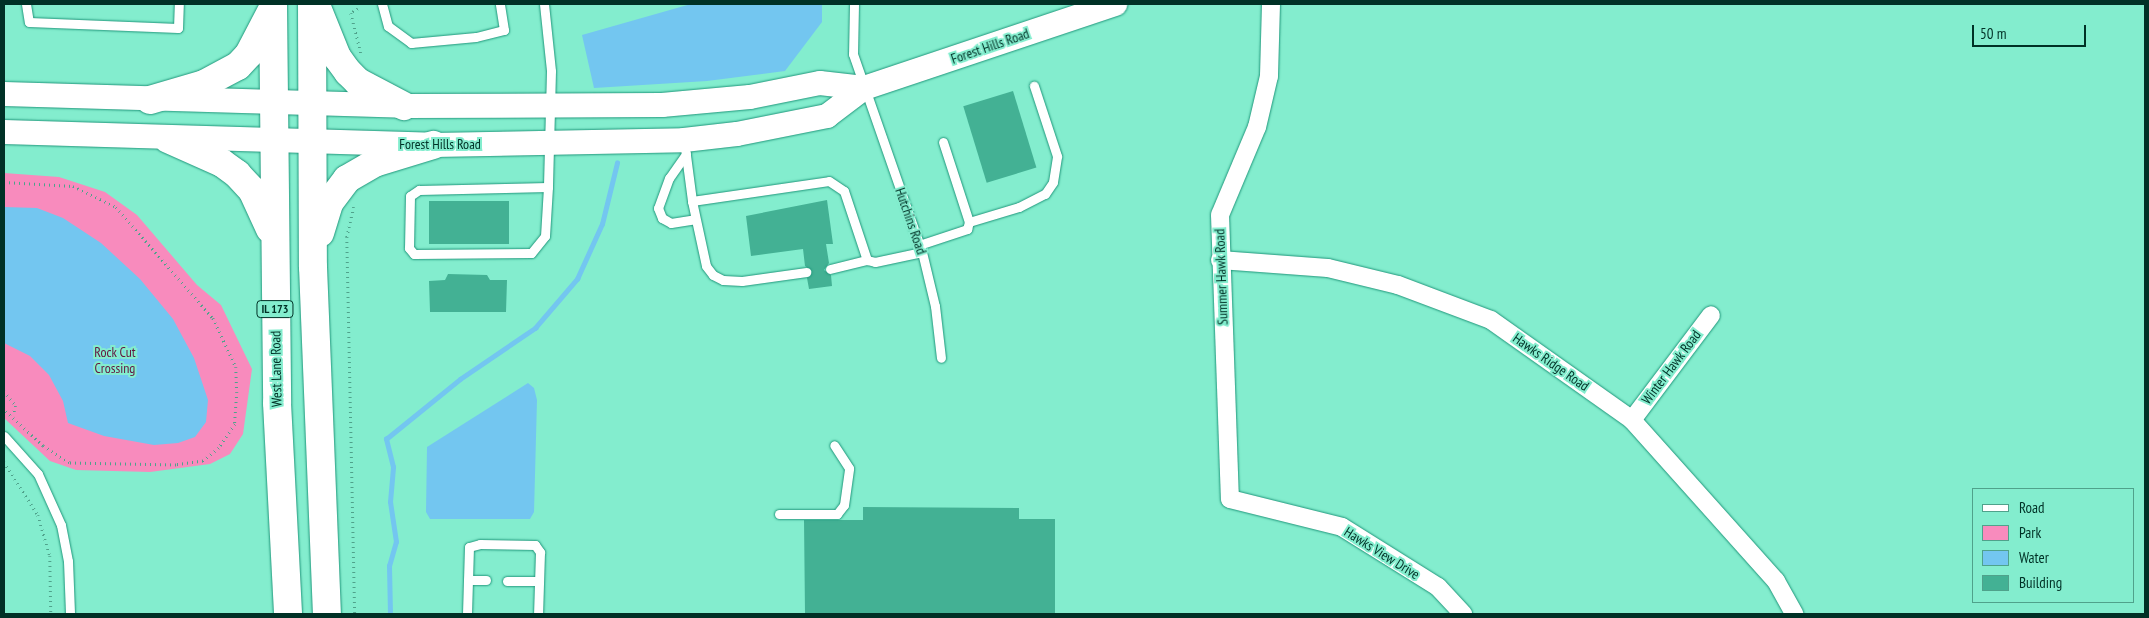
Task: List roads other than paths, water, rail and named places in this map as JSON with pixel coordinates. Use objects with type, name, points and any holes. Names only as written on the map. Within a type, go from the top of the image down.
[{"type":"main road","name":"IL 173","points":[[314,4],[312,104],[313,267],[327,614]]},
{"type":"main road","points":[[314,4],[329,40],[348,72],[404,106]]},
{"type":"main road","points":[[150,100],[204,84],[238,66],[249,54],[273,6]]},
{"type":"main road","name":"West Lane Road","points":[[273,6],[275,265],[286,610]]},
{"type":"main road","points":[[168,138],[222,163],[252,190],[271,232],[275,265]]},
{"type":"main road","points":[[313,267],[321,228],[338,188],[377,162],[433,145]]},
{"type":"street","name":"Forest Hills Road","points":[[4,132],[433,145],[550,142],[685,147],[827,116],[864,88],[1115,4]]},
{"type":"street","name":"Summer Hawk Road","points":[[1230,499],[1220,260],[1220,215],[1257,127],[1269,76],[1271,4]]},
{"type":"street","name":"Forest Hills Road","points":[[4,94],[150,100],[404,106],[702,103],[820,83],[864,88]]},
{"type":"street","name":"Hawks Ridge Road","points":[[1220,260],[1328,268],[1398,285],[1491,320],[1632,420],[1776,581],[1794,614]]},
{"type":"street","name":"Winter Hawk Road","points":[[1632,420],[1711,315]]},
{"type":"street","name":"Hawks View Drive","points":[[1230,499],[1342,526],[1438,587],[1463,614]]},
{"type":"lane","points":[[26,4],[29,22],[178,28],[179,4]]},
{"type":"lane","points":[[382,4],[388,26],[411,43],[476,37],[504,30],[500,4]]},
{"type":"lane","points":[[544,4],[550,104],[550,142],[548,187],[545,236],[531,253],[414,254],[409,248],[410,196],[419,190],[548,187]]},
{"type":"lane","name":"Hutchins Road","points":[[854,4],[853,54],[921,248],[935,306],[941,358]]},
{"type":"lane","points":[[969,222],[1019,207],[1045,194],[1053,182],[1057,156],[1034,86]]},
{"type":"lane","points":[[830,269],[867,260],[875,262],[921,248],[967,229],[969,222],[943,142]]},
{"type":"lane","points":[[685,147],[695,219],[706,266],[722,280],[806,272]]},
{"type":"lane","points":[[685,147],[669,178],[658,208],[662,218],[670,223],[695,219]]},
{"type":"lane","points":[[692,200],[830,180],[844,191],[867,260]]},
{"type":"lane","points":[[4,436],[38,474],[61,525],[68,561],[70,614]]},
{"type":"lane","points":[[779,514],[836,514],[844,505],[848,468],[834,445]]},
{"type":"lane","points":[[466,614],[469,547],[535,545],[540,552],[538,614]]},
{"type":"lane","points":[[468,580],[486,580]]},
{"type":"lane","points":[[507,581],[539,581]]},
{"type":"water","points":[[691,4],[822,4],[822,22],[785,71],[707,81],[594,88],[582,35]]},
{"type":"water","points":[[4,207],[37,208],[63,218],[101,243],[140,279],[173,319],[194,358],[208,400],[206,422],[195,437],[178,443],[154,445],[104,436],[68,423],[63,401],[49,375],[30,356],[4,343]]},
{"type":"water","points":[[528,383],[534,388],[537,400],[534,512],[530,519],[430,519],[426,512],[427,447]]},
{"type":"waterway","points":[[390,614],[389,566],[396,542],[390,502],[393,467],[386,439],[460,379],[535,328],[577,279],[602,224],[617,163]]},
{"type":"park label","name":"Rock Cut Crossing","points":[[115,360]]}]
